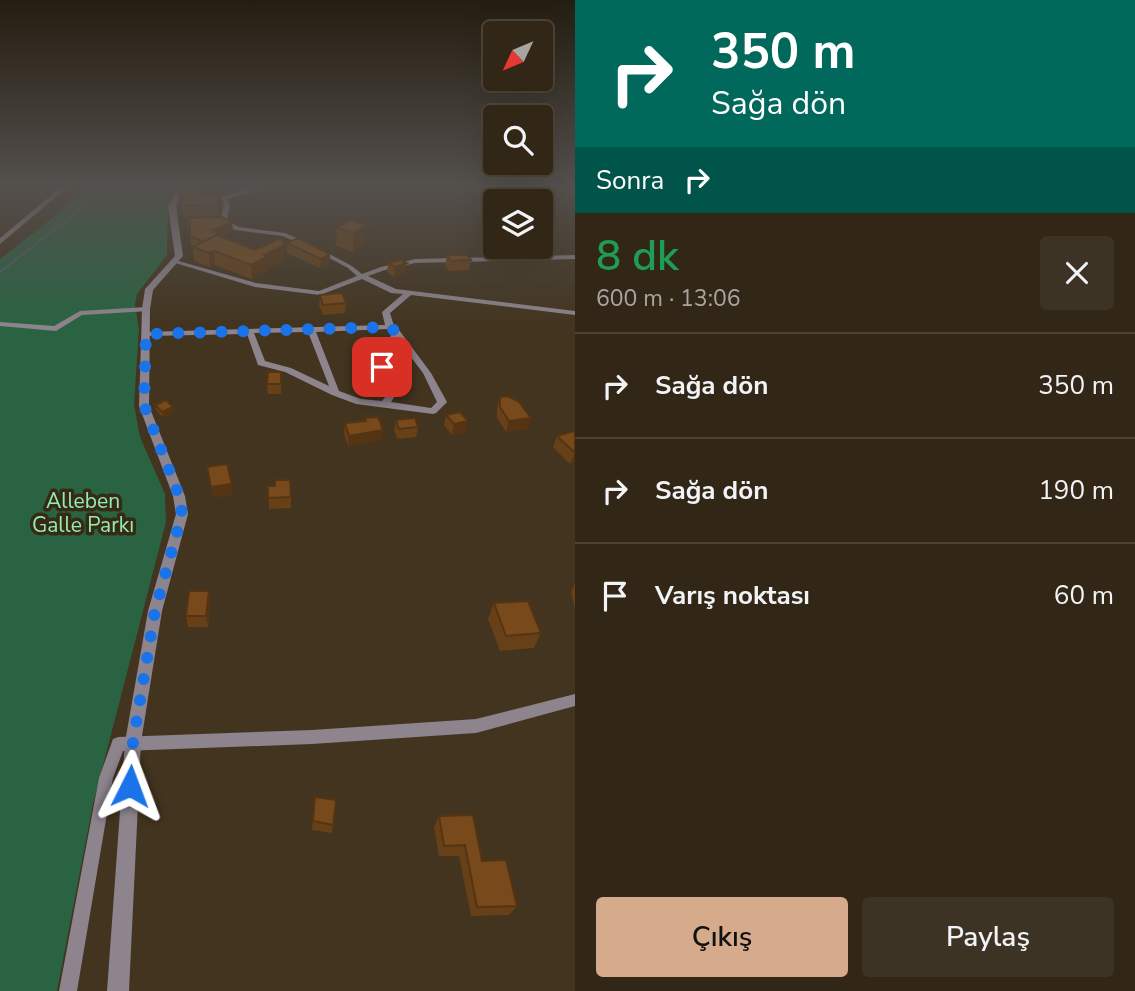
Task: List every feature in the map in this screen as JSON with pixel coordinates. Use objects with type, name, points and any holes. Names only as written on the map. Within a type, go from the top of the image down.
[{"type":"street","points":[[118,991],[133,742],[155,611],[182,514],[179,496],[144,405],[146,309],[149,289],[181,252],[180,233]]},
{"type":"street","points":[[276,233],[300,242],[394,291],[575,313]]},
{"type":"street","points":[[175,262],[255,285],[320,293],[383,268],[420,261],[575,257]]},
{"type":"street","points":[[250,332],[261,363],[286,369],[357,402],[433,411],[442,402],[427,373],[393,330],[386,312],[408,294]]},
{"type":"street","points":[[0,324],[56,329],[80,313],[146,309]]},
{"type":"street","points":[[146,334],[393,330]]},
{"type":"street","points":[[384,404],[391,396],[384,382],[382,367],[393,330]]},
{"type":"street","points":[[312,331],[335,391]]},
{"type":"street","points":[[68,991],[106,778],[118,744],[312,737],[476,726],[575,700]]},
{"type":"green space","name":"Alleben Galle Parkı","points":[[33,233],[167,233],[167,255],[137,294],[135,304],[139,330],[134,404],[140,437],[165,494],[166,522],[93,804],[57,991],[0,991],[0,259]]},
{"type":"building","points":[[190,233],[218,233],[225,237],[217,235],[203,242],[190,236]]},
{"type":"building","points":[[217,235],[255,250],[281,238],[285,245],[251,265],[214,251],[209,253],[193,247]]},
{"type":"building","points":[[298,238],[330,254],[321,259],[287,243]]},
{"type":"building","points":[[447,255],[467,255],[471,260],[451,261]]},
{"type":"building","points":[[401,260],[407,263],[395,267],[388,263]]},
{"type":"building","points":[[342,293],[346,303],[323,305],[320,295]]},
{"type":"building","points":[[268,372],[281,372],[281,384],[267,384]]},
{"type":"building","points":[[508,396],[519,402],[531,418],[509,421],[500,407],[500,397]]},
{"type":"building","points":[[166,400],[173,407],[162,412],[155,405]]},
{"type":"building","points":[[460,412],[468,421],[454,424],[446,415]]},
{"type":"building","points":[[378,417],[383,430],[349,436],[345,423]]},
{"type":"building","points":[[415,418],[418,427],[399,429],[396,420]]},
{"type":"building","points":[[575,431],[575,453],[557,436]]},
{"type":"building","points":[[227,464],[232,484],[211,487],[207,467]]},
{"type":"building","points":[[275,480],[290,480],[291,497],[268,498],[268,486],[275,486]]},
{"type":"building","points":[[189,591],[209,591],[206,616],[186,616]]},
{"type":"building","points":[[528,601],[541,633],[506,636],[494,603]]},
{"type":"building","points":[[315,797],[336,800],[333,825],[313,821]]},
{"type":"building","points":[[473,815],[482,861],[506,860],[517,906],[477,907],[465,845],[444,846],[439,816]]},
{"type":"waterway","points":[[0,272],[49,233]]},
{"type":"route","points":[[130,786],[133,742],[155,611],[182,514],[179,496],[144,405],[146,334],[390,327],[396,332],[382,367]]}]
